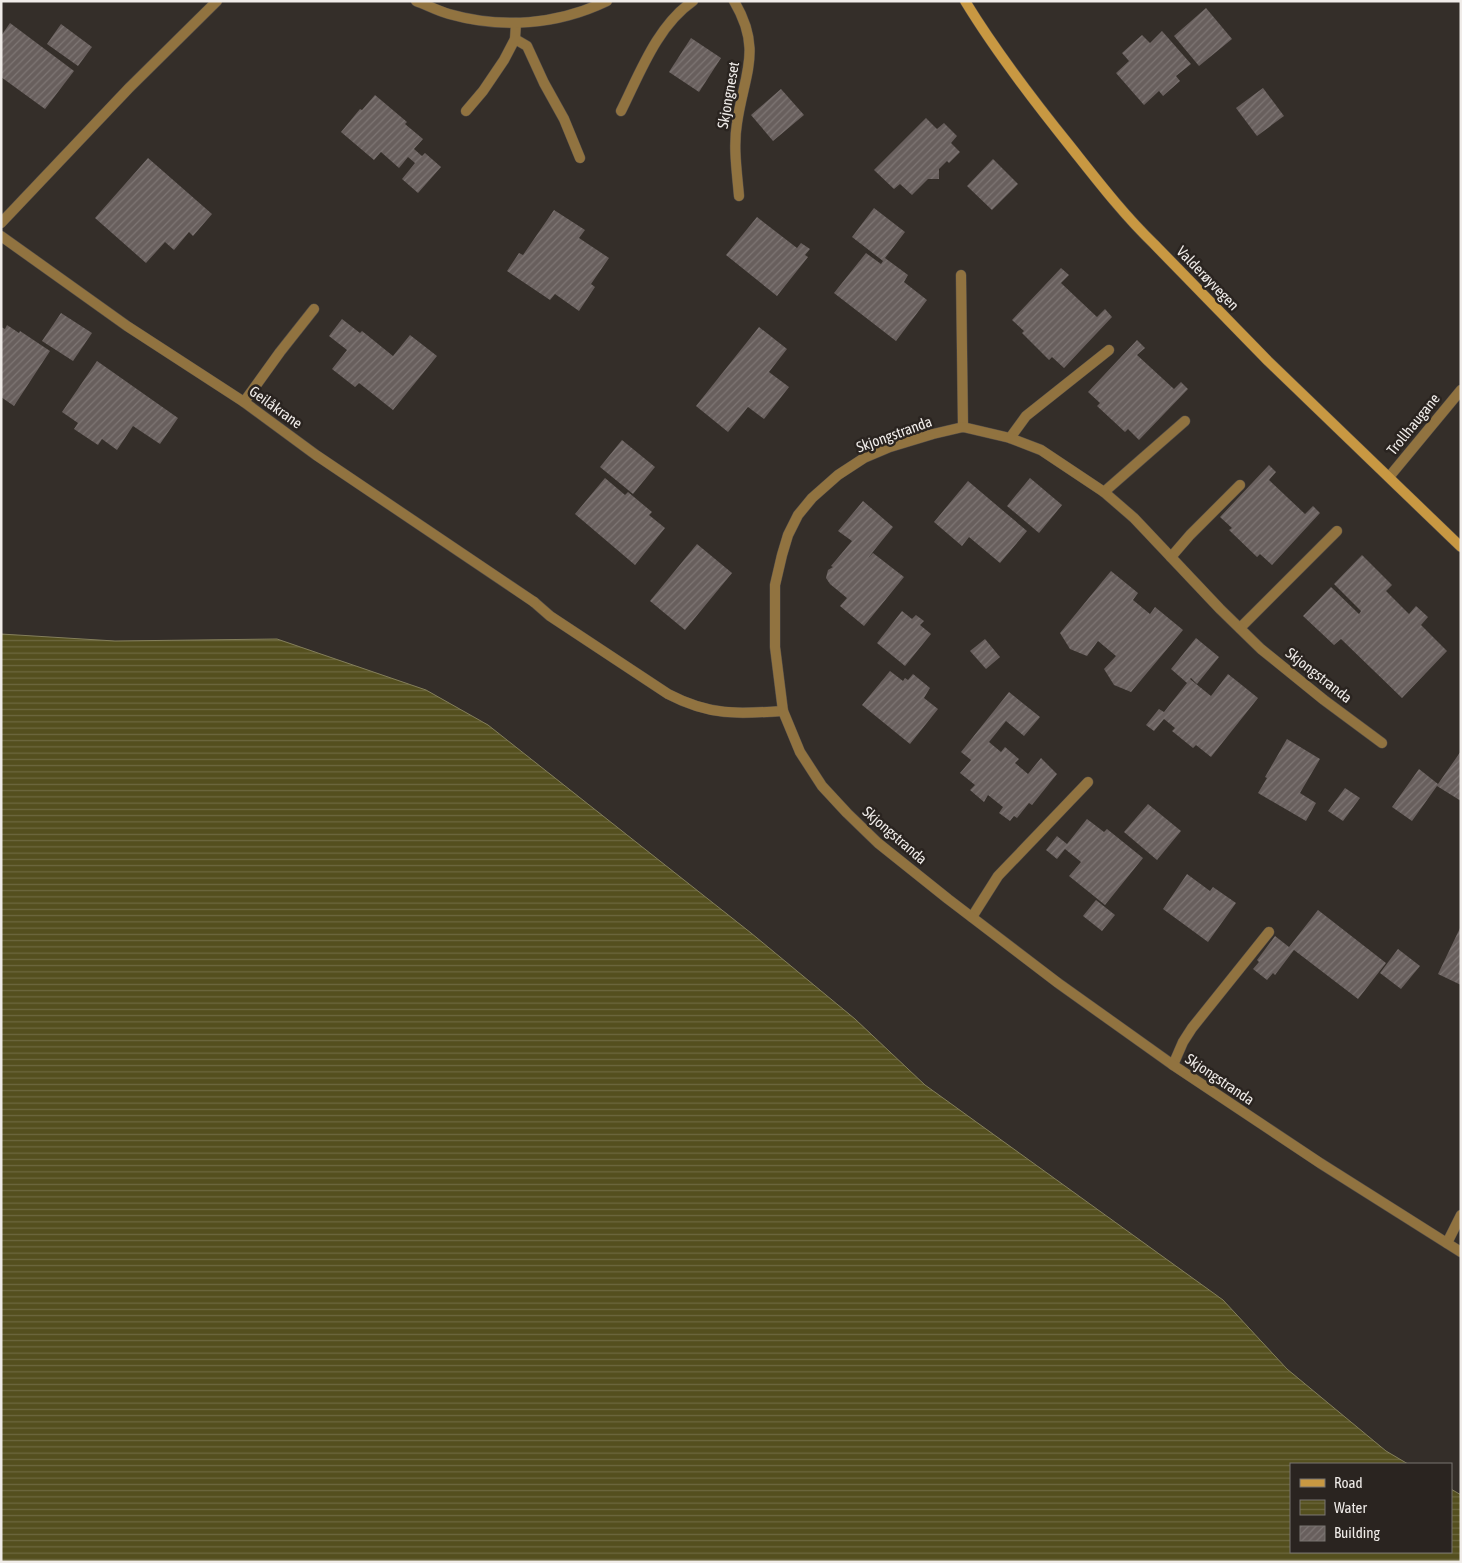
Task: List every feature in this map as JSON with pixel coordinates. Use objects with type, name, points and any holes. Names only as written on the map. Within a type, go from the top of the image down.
[{"type":"main road","name":"Valderøyvegen","points":[[965,1],[1034,102],[1115,203],[1268,362],[1461,547]]},
{"type":"street","points":[[1,222],[217,1]]},
{"type":"street","points":[[416,1],[448,14],[486,22],[516,23],[544,21],[566,16],[590,9],[607,1]]},
{"type":"street","points":[[622,111],[646,60],[667,26],[684,7],[693,1]]},
{"type":"street","name":"Skjongneset","points":[[734,1],[745,24],[749,40],[750,60],[737,124],[735,146],[738,196]]},
{"type":"street","points":[[466,111],[484,91],[504,60],[515,39],[516,23]]},
{"type":"street","points":[[515,39],[527,46],[544,83],[564,119],[580,158]]},
{"type":"street","name":"Geilåkrane","points":[[1,236],[127,326],[244,402],[316,455],[534,602],[550,616],[668,694],[705,710],[734,713],[784,711]]},
{"type":"street","points":[[961,276],[963,427]]},
{"type":"street","points":[[244,402],[280,352],[314,310]]},
{"type":"street","points":[[1010,438],[1026,416],[1109,350]]},
{"type":"street","name":"Trollhaugane","points":[[1389,477],[1461,390]]},
{"type":"street","points":[[1104,492],[1185,422]]},
{"type":"street","name":"Skjongstranda","points":[[1382,743],[1261,649],[1220,609],[1134,518],[1104,492],[1040,450],[1010,438],[963,427],[934,434],[864,458],[838,474],[812,498],[798,515],[788,534],[775,586],[775,647],[784,711],[800,752],[822,786],[834,800],[878,843],[1058,983],[1173,1065],[1461,1252]]},
{"type":"street","points":[[1171,557],[1190,535],[1240,485]]},
{"type":"street","points":[[1240,628],[1337,531]]},
{"type":"street","points":[[972,917],[998,876],[1088,782]]},
{"type":"street","points":[[1173,1065],[1183,1042],[1192,1028],[1269,932]]},
{"type":"street","points":[[1447,1243],[1461,1215]]},
{"type":"water","points":[[1,634],[115,641],[277,639],[426,690],[488,725],[751,933],[855,1019],[925,1085],[1223,1300],[1287,1369],[1386,1451],[1406,1463],[1290,1463],[1290,1553],[1452,1553],[1452,1490],[1461,1495],[1461,1562],[1,1562]]},
{"type":"building","points":[[1206,8],[1232,39],[1199,66],[1174,36]]},
{"type":"building","points":[[10,23],[74,71],[45,109],[1,77],[1,36]]},
{"type":"building","points":[[61,24],[92,47],[78,66],[47,44]]},
{"type":"building","points":[[1162,31],[1191,64],[1176,76],[1180,81],[1163,96],[1159,91],[1144,105],[1116,73],[1129,61],[1122,53],[1142,35],[1150,43]]},
{"type":"building","points":[[691,38],[721,58],[699,92],[669,72]]},
{"type":"building","points":[[1263,88],[1284,116],[1257,136],[1236,108]]},
{"type":"building","points":[[781,89],[804,115],[773,141],[751,115]]},
{"type":"building","points":[[375,95],[407,122],[405,124],[423,139],[414,149],[422,156],[425,153],[441,167],[418,193],[402,179],[415,163],[408,157],[399,168],[381,152],[374,160],[341,132],[360,109],[362,110]]},
{"type":"building","points":[[926,118],[937,129],[944,123],[957,136],[951,143],[960,152],[949,163],[947,161],[939,169],[939,179],[928,179],[912,195],[900,184],[894,189],[874,170]]},
{"type":"building","points":[[148,158],[212,214],[193,236],[189,232],[174,250],[165,242],[146,263],[95,218]]},
{"type":"building","points":[[993,159],[1018,184],[992,210],[967,186]]},
{"type":"building","points":[[874,208],[905,232],[885,258],[908,275],[904,282],[927,300],[896,341],[834,293],[866,253],[881,264],[883,261],[852,237]]},
{"type":"building","points":[[554,210],[585,230],[579,238],[609,258],[591,284],[595,287],[579,311],[555,294],[550,300],[507,271],[519,253],[523,255]]},
{"type":"building","points":[[757,217],[797,248],[801,243],[810,249],[805,255],[808,257],[777,296],[726,255]]},
{"type":"building","points":[[1061,268],[1069,275],[1061,283],[1097,317],[1105,309],[1112,317],[1064,368],[1052,357],[1049,360],[1012,320]]},
{"type":"building","points":[[61,313],[92,333],[73,361],[42,341]]},
{"type":"building","points":[[342,319],[360,333],[362,331],[393,356],[410,335],[437,356],[393,410],[359,383],[355,387],[332,369],[347,350],[329,336]]},
{"type":"building","points":[[7,325],[19,333],[20,331],[50,351],[14,406],[1,397],[1,327],[5,329]]},
{"type":"building","points":[[759,327],[787,349],[769,372],[789,387],[764,419],[748,407],[728,432],[696,406]]},
{"type":"building","points":[[1137,340],[1145,348],[1137,355],[1174,389],[1181,382],[1188,389],[1139,440],[1128,429],[1125,432],[1097,406],[1100,403],[1088,392]]},
{"type":"building","points":[[97,361],[178,418],[160,444],[133,426],[117,450],[102,439],[98,445],[74,429],[78,423],[62,412]]},
{"type":"building","points":[[622,440],[655,467],[633,494],[600,467]]},
{"type":"building","points":[[1269,465],[1276,472],[1269,480],[1305,514],[1313,506],[1320,513],[1272,565],[1260,554],[1257,557],[1229,530],[1232,528],[1220,517]]},
{"type":"building","points":[[605,478],[625,495],[628,492],[652,512],[649,515],[665,528],[635,565],[575,514]]},
{"type":"building","points":[[1030,478],[1062,505],[1039,533],[1007,506]]},
{"type":"building","points":[[968,481],[1027,531],[1000,563],[969,537],[962,546],[934,522]]},
{"type":"building","points":[[863,501],[893,527],[868,558],[873,553],[904,577],[864,626],[840,606],[847,598],[830,584],[826,578],[828,570],[833,567],[831,566],[852,541],[838,531]]},
{"type":"building","points":[[697,544],[732,573],[685,630],[650,601]]},
{"type":"building","points":[[1362,555],[1392,585],[1386,591],[1409,614],[1416,606],[1428,617],[1421,625],[1447,651],[1402,698],[1341,639],[1334,645],[1303,616],[1331,587],[1359,614],[1361,611],[1334,584]]},
{"type":"building","points":[[1111,571],[1138,593],[1133,600],[1150,614],[1155,607],[1183,630],[1131,692],[1114,685],[1104,669],[1116,656],[1098,641],[1087,656],[1070,649],[1060,633]]},
{"type":"building","points":[[902,611],[912,619],[916,615],[924,621],[920,625],[931,634],[905,666],[877,643]]},
{"type":"building","points":[[1196,638],[1219,657],[1197,684],[1190,679],[1211,696],[1228,674],[1258,698],[1211,757],[1196,745],[1193,748],[1172,731],[1175,728],[1164,719],[1154,731],[1146,725],[1159,709],[1164,712],[1187,683],[1171,669]]},
{"type":"building","points":[[985,639],[1000,657],[986,669],[970,651]]},
{"type":"building","points":[[890,671],[903,681],[905,678],[908,680],[913,674],[930,688],[924,698],[938,709],[910,744],[862,705]]},
{"type":"building","points":[[1009,692],[1040,717],[1024,736],[1006,721],[989,742],[1001,752],[1005,747],[1019,759],[1015,763],[1028,774],[1041,758],[1057,774],[1032,805],[1029,803],[1017,818],[1014,816],[1010,821],[999,813],[1003,807],[988,795],[984,802],[970,790],[975,785],[960,773],[971,760],[961,752]]},
{"type":"building","points":[[1287,739],[1320,759],[1300,793],[1316,803],[1306,821],[1258,793]]},
{"type":"building","points":[[1461,751],[1461,801],[1437,786],[1412,821],[1392,807],[1419,769],[1438,784]]},
{"type":"building","points":[[1345,788],[1360,798],[1343,821],[1328,811]]},
{"type":"building","points":[[1148,804],[1181,831],[1157,860],[1124,832]]},
{"type":"building","points":[[1087,819],[1104,832],[1107,829],[1143,858],[1105,905],[1069,876],[1081,862],[1065,849],[1057,859],[1046,850],[1057,836],[1067,844]]},
{"type":"building","points":[[1187,874],[1210,891],[1213,887],[1236,903],[1208,942],[1163,909]]},
{"type":"building","points":[[1096,900],[1115,915],[1102,931],[1083,916]]},
{"type":"building","points":[[1318,910],[1386,963],[1358,999],[1294,950],[1275,975],[1273,973],[1267,980],[1253,969],[1259,962],[1257,960],[1275,936],[1289,947]]},
{"type":"building","points":[[1461,926],[1461,985],[1438,974]]},
{"type":"building","points":[[1398,949],[1420,966],[1401,989],[1380,973]]}]
